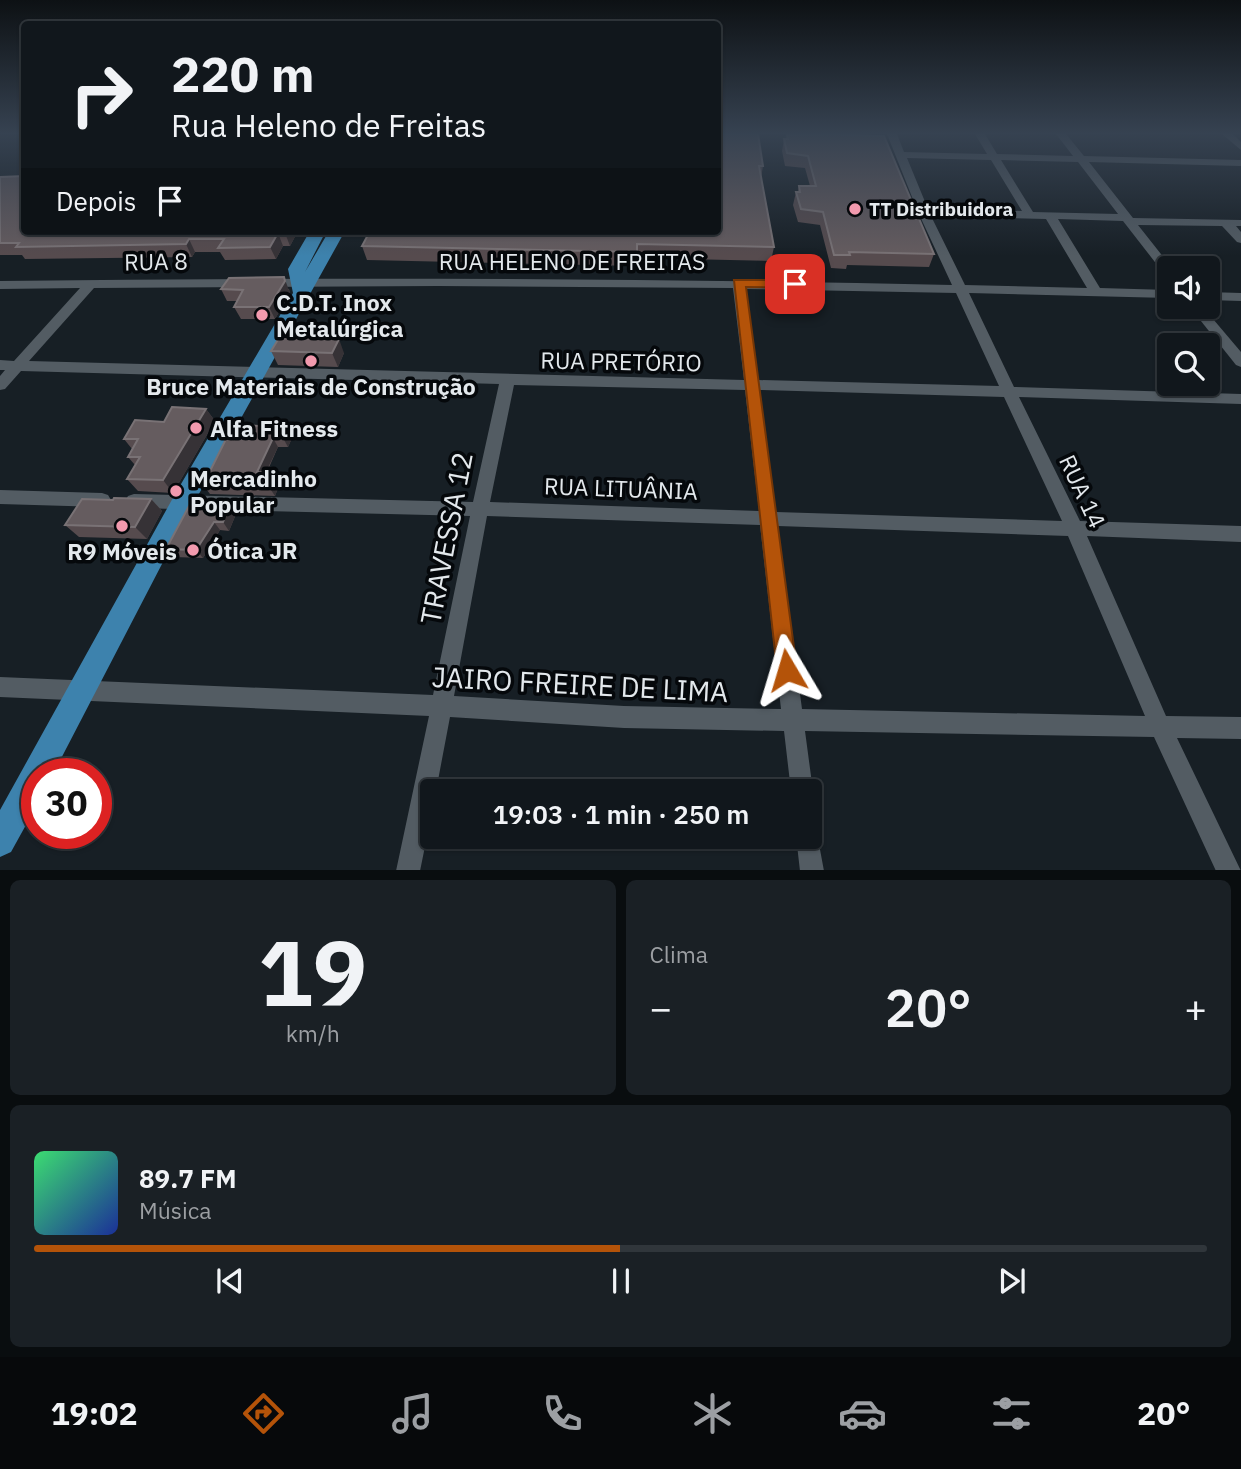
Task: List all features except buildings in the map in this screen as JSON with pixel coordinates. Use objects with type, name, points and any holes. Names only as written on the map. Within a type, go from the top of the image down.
[{"type":"main road","points":[[303,283],[296,269],[316,235]]},
{"type":"main road","points":[[46,758],[182,503],[257,373],[303,283],[334,235]]},
{"type":"main road","points":[[0,841],[21,803]]},
{"type":"street","name":"RUA 14","points":[[910,175],[924,212],[1074,528],[1159,724],[1228,870]]},
{"type":"street","points":[[1004,175],[1030,216]]},
{"type":"street","points":[[1093,175],[1157,256]]},
{"type":"street","points":[[924,212],[1241,223]]},
{"type":"street","points":[[1051,217],[1096,292]]},
{"type":"street","points":[[1225,222],[1241,239]]},
{"type":"street","name":"RUA 8","points":[[90,284],[222,281],[303,283]]},
{"type":"street","name":"RUA HELENO DE FREITAS","points":[[303,283],[739,283],[1157,294]]},
{"type":"street","points":[[739,283],[800,779]]},
{"type":"street","points":[[0,285],[90,284]]},
{"type":"street","points":[[0,385],[90,284]]},
{"type":"street","points":[[1220,296],[1241,297]]},
{"type":"street","points":[[1206,319],[1241,362]]},
{"type":"street","name":"RUA PRETÓRIO","points":[[0,365],[507,382],[1007,390],[1241,399]]},
{"type":"street","name":"TRAVESSA 12","points":[[408,870],[444,706],[478,509],[507,382]]},
{"type":"street","name":"RUA LITUÂNIA","points":[[0,497],[769,517],[1241,534]]},
{"type":"street","name":"JAIRO FREIRE DE LIMA","points":[[0,687],[444,706],[624,717],[1159,724],[1241,728]]},
{"type":"street","points":[[810,849],[812,870]]},
{"type":"place","name":"TT Distribuidora","points":[[855,209]]},
{"type":"place","name":"C.D.T. Inox Metalúrgica","points":[[262,315]]},
{"type":"place","name":"Bruce Materiais de Construção","points":[[311,361]]},
{"type":"place","name":"Alfa Fitness","points":[[196,428]]},
{"type":"place","name":"Mercadinho Popular","points":[[176,491]]},
{"type":"place","name":"R9 Móveis","points":[[122,526]]},
{"type":"place","name":"Ótica JR","points":[[193,550]]},
{"type":"route","points":[[787,670],[739,283],[795,284]]}]
